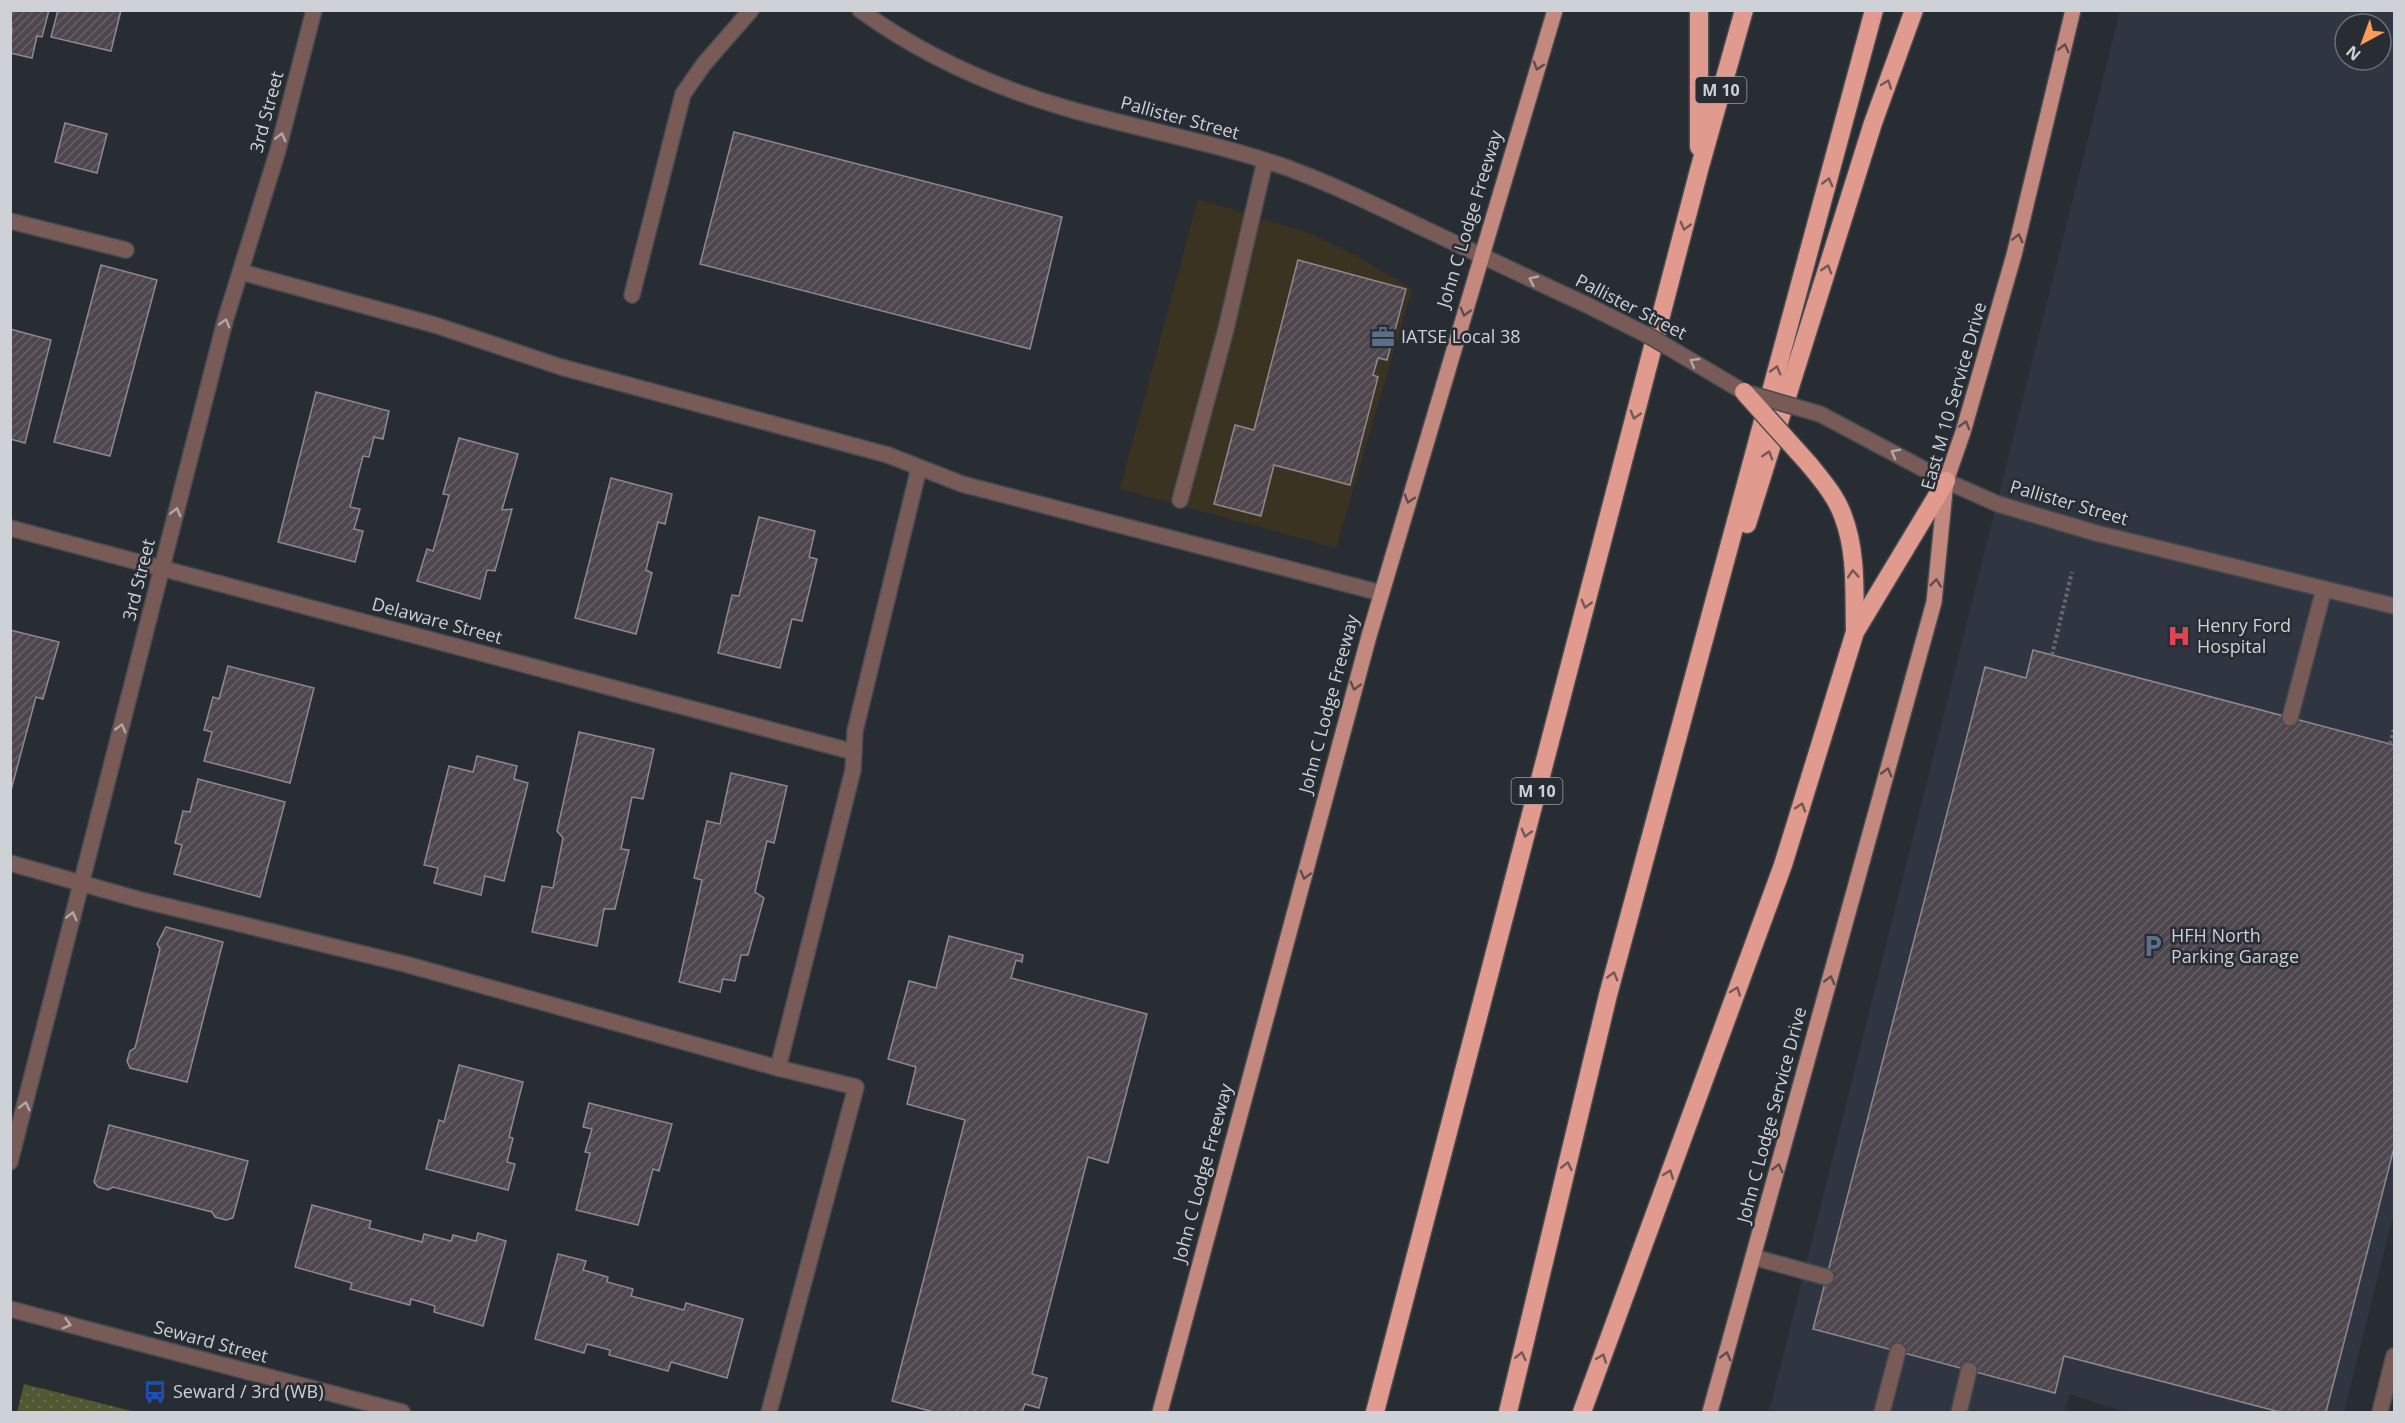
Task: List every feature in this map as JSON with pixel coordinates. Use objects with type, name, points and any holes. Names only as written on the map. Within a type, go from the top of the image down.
[{"type":"highway","points":[[1699,10],[1700,170]]},
{"type":"highway","name":"M 10","points":[[1375,1413],[1743,10]]},
{"type":"highway","points":[[1508,1413],[1608,995],[1874,10]]},
{"type":"highway","points":[[1657,812],[1872,123],[1914,10]]},
{"type":"highway","points":[[1744,392],[1829,488],[1843,516],[1851,546],[1855,632]]},
{"type":"highway","points":[[1582,1413],[1783,865],[1855,632],[1946,481]]},
{"type":"main road","name":"John C Lodge Freeway","points":[[1160,1413],[1382,593],[1555,10]]},
{"type":"main road","name":"East M 10 Service Drive","points":[[1872,828],[1934,602],[1946,481],[1963,432],[2014,255],[2073,10]]},
{"type":"main road","name":"John C Lodge Service Drive","points":[[1710,1413],[1872,828]]},
{"type":"street","name":"3rd Street","points":[[10,1162],[222,333],[278,150],[314,10]]},
{"type":"street","points":[[632,295],[683,94],[704,64],[750,10]]},
{"type":"street","name":"Pallister Street","points":[[861,10],[879,24],[947,62],[1017,93],[1288,168],[1355,196],[1651,337],[1744,392],[1820,414],[1946,481],[1998,504],[2096,532],[2394,606]]},
{"type":"street","points":[[1179,501],[1226,328],[1265,161]]},
{"type":"street","points":[[10,221],[126,250]]},
{"type":"street","points":[[241,272],[435,326],[561,367],[888,455],[962,484],[1382,593]]},
{"type":"street","points":[[778,1068],[853,770],[855,731],[919,468]]},
{"type":"street","name":"Delaware Street","points":[[10,528],[854,752]]},
{"type":"street","points":[[2290,718],[2324,589]]},
{"type":"street","points":[[10,864],[149,902],[405,964],[778,1068],[856,1087],[768,1413]]},
{"type":"street","points":[[1753,1257],[1826,1277]]},
{"type":"street","name":"Seward Street","points":[[10,1308],[402,1413]]},
{"type":"street","points":[[1882,1413],[1898,1351]]},
{"type":"street","points":[[2380,1413],[2394,1356]]},
{"type":"street","points":[[1959,1413],[1970,1370]]},
{"type":"path","points":[[2052,655],[2072,572]]},
{"type":"path","points":[[2390,744],[2394,729]]},
{"type":"shaded area","name":"Henry Ford Hospital","points":[[2120,11],[2394,11],[2394,1212],[2344,1412],[2126,1412],[2070,1394],[2065,1412],[1769,1412]]},
{"type":"shaded area","points":[[1198,199],[1309,233],[1357,256],[1412,289],[1336,548],[1120,489]]},
{"type":"green space","points":[[24,1384],[136,1412],[17,1412]]},
{"type":"building","points":[[10,10],[49,10],[42,37],[37,36],[32,58],[10,53],[12,28],[10,27]]},
{"type":"building","points":[[58,10],[121,10],[111,51],[51,37]]},
{"type":"building","points":[[65,123],[107,134],[97,173],[55,162]]},
{"type":"building","points":[[734,132],[1062,217],[1030,349],[700,264]]},
{"type":"building","points":[[1298,260],[1406,289],[1387,360],[1378,358],[1373,375],[1378,377],[1350,485],[1274,465],[1261,516],[1214,504],[1235,425],[1254,430]]},
{"type":"building","points":[[101,265],[157,280],[110,456],[54,442]]},
{"type":"building","points":[[10,329],[51,340],[25,443],[10,439]]},
{"type":"building","points":[[316,392],[389,411],[383,439],[374,437],[369,457],[363,456],[350,507],[360,509],[354,529],[363,531],[355,562],[278,542]]},
{"type":"building","points":[[459,438],[518,454],[502,510],[512,509],[495,571],[487,570],[480,599],[417,581],[427,549],[433,551],[449,495],[443,494]]},
{"type":"building","points":[[611,478],[672,494],[665,524],[658,522],[646,570],[652,573],[636,634],[575,618]]},
{"type":"building","points":[[759,517],[815,531],[809,557],[817,559],[802,621],[792,619],[780,668],[718,653],[732,595],[739,596]]},
{"type":"building","points":[[10,630],[59,642],[43,699],[36,697],[10,794]]},
{"type":"building","name":"HFH North Parking Garage","points":[[2033,650],[2394,745],[2394,1148],[2326,1412],[2280,1412],[2064,1356],[2055,1393],[1813,1329],[1985,667],[2026,678]]},
{"type":"building","points":[[228,666],[314,688],[290,783],[204,761],[212,732],[204,730],[213,697],[219,699]]},
{"type":"building","points":[[579,732],[654,749],[643,799],[632,797],[621,849],[629,850],[615,909],[604,909],[597,946],[532,932],[542,886],[553,888],[563,838],[557,831]]},
{"type":"building","points":[[477,756],[517,766],[514,779],[528,783],[504,881],[485,876],[481,895],[434,883],[438,868],[424,865],[449,766],[473,772]]},
{"type":"building","points":[[731,773],[787,786],[774,843],[767,841],[755,892],[764,898],[748,955],[741,955],[735,981],[723,979],[720,992],[679,982],[702,880],[694,878],[707,821],[720,824]]},
{"type":"building","points":[[198,779],[285,802],[260,897],[174,874],[182,845],[175,843],[183,811],[190,812]]},
{"type":"building","points":[[166,927],[223,942],[187,1082],[130,1068],[127,1061],[130,1051],[135,1048],[160,949],[157,944]]},
{"type":"building","points":[[949,936],[1023,955],[1022,962],[1016,960],[1011,978],[1147,1014],[1108,1163],[1088,1157],[1032,1374],[1047,1378],[1039,1408],[1025,1404],[1022,1412],[934,1412],[892,1401],[965,1120],[907,1104],[916,1067],[888,1059],[909,981],[936,988]]},
{"type":"building","points":[[459,1065],[523,1082],[509,1137],[513,1138],[507,1162],[515,1164],[508,1190],[426,1169],[439,1120],[444,1122]]},
{"type":"building","points":[[589,1103],[672,1124],[659,1171],[653,1169],[638,1225],[576,1210],[590,1153],[585,1152],[592,1129],[583,1127]]},
{"type":"building","points":[[109,1125],[248,1161],[233,1218],[226,1220],[215,1217],[212,1212],[113,1187],[108,1190],[98,1187],[94,1182]]},
{"type":"building","points":[[312,1205],[371,1221],[369,1228],[422,1242],[424,1234],[451,1241],[453,1235],[476,1241],[478,1233],[506,1241],[483,1326],[434,1312],[435,1306],[411,1299],[410,1305],[350,1289],[352,1283],[295,1267]]},
{"type":"building","points":[[558,1254],[586,1261],[583,1270],[608,1277],[607,1282],[633,1289],[631,1296],[684,1310],[686,1303],[743,1319],[727,1378],[671,1362],[668,1371],[609,1355],[610,1350],[587,1344],[584,1353],[535,1339]]},
{"type":"place","name":"IATSE Local 38","points":[[1383,337]]},
{"type":"place","name":"Henry Ford Hospital","points":[[2179,636]]},
{"type":"place","name":"HFH North Parking Garage","points":[[2153,946]]},
{"type":"place","name":"Seward / 3rd (WB)","points":[[155,1392]]}]
